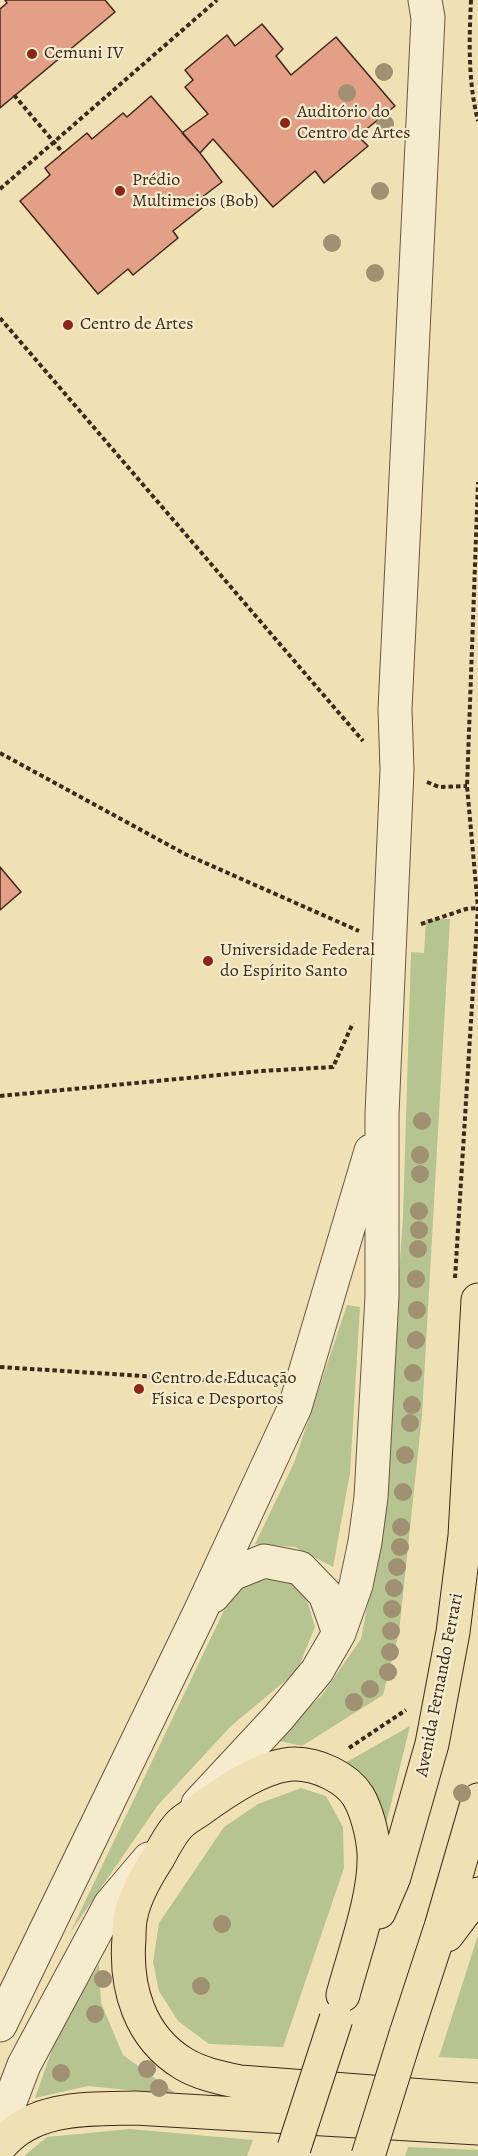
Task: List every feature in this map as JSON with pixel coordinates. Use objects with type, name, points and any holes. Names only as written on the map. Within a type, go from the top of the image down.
[{"type":"main road","name":"Avenida Fernando Ferrari","points":[[292,2152],[340,2007],[394,1877],[432,1744],[453,1632],[465,1536],[466,1292]]},
{"type":"main road","points":[[340,2007],[372,1881],[374,1852],[367,1822],[358,1796],[339,1778],[308,1765],[294,1764],[275,1768],[256,1775],[219,1796],[179,1824],[147,1875],[131,1915],[127,1955],[134,2004],[146,2025],[164,2047],[184,2064],[210,2076],[240,2082],[478,2100]]},
{"type":"main road","points":[[368,2156],[457,1876],[478,1800]]},
{"type":"main road","points":[[411,2020],[450,1929],[478,1894]]},
{"type":"main road","points":[[0,2146],[15,2131],[37,2118],[70,2110],[135,2108],[478,2128]]},
{"type":"street","points":[[0,2128],[24,2065],[110,1905],[179,1824],[317,1671],[339,1633],[356,1585],[365,1542],[371,1497],[382,1296],[382,1114],[398,770],[395,709],[428,6]]},
{"type":"street","points":[[0,2025],[200,1612],[295,1407],[382,1114]]},
{"type":"street","points":[[200,1612],[232,1574],[264,1561],[300,1568],[325,1594],[339,1633]]},
{"type":"path","points":[[0,189],[217,0]]},
{"type":"path","points":[[471,0],[471,96],[478,121]]},
{"type":"path","points":[[14,95],[63,153]]},
{"type":"path","points":[[0,318],[370,748],[398,770],[439,787],[467,786]]},
{"type":"path","points":[[466,1292],[478,908],[467,786],[478,482]]},
{"type":"path","points":[[0,753],[205,864],[358,931],[389,934],[466,909],[478,908]]},
{"type":"path","points":[[0,1096],[261,1071],[333,1067],[355,1018]]},
{"type":"path","points":[[0,1367],[239,1382]]},
{"type":"path","points":[[308,1765],[319,1757],[345,1751],[415,1704]]},
{"type":"green space","points":[[426,919],[450,919],[422,1415],[399,1632],[383,1695],[302,1746],[276,1740],[322,1695],[361,1639],[381,1534],[403,1217],[411,952],[424,953]]},
{"type":"green space","points":[[347,1305],[360,1307],[350,1473],[333,1567],[295,1547],[255,1544],[294,1463]]},
{"type":"green space","points":[[279,1577],[304,1590],[315,1627],[297,1671],[231,1726],[158,1805],[70,1933],[229,1600],[250,1583]]},
{"type":"green space","points":[[410,1726],[384,1832],[345,1763]]},
{"type":"green space","points":[[301,1788],[326,1796],[343,1827],[344,1868],[283,2047],[209,2044],[178,2021],[159,1991],[153,1962],[159,1923],[224,1827],[258,1804]]},
{"type":"green space","points":[[478,1935],[478,2059],[439,2057]]},
{"type":"green space","points":[[99,1964],[101,2003],[123,2055],[178,2095],[88,2086],[35,2098],[58,2033]]},
{"type":"green space","points":[[130,2129],[253,2140],[247,2156],[24,2156],[47,2137]]},
{"type":"green space","points":[[408,2147],[478,2150],[478,2156],[405,2156]]},
{"type":"building","name":"Cemuni IV","points":[[5,0],[105,0],[115,12],[0,108],[0,9],[7,3]]},
{"type":"building","name":"Auditório do Centro de Artes","points":[[262,24],[283,49],[276,56],[291,75],[336,37],[395,106],[358,136],[368,146],[324,183],[315,171],[273,207],[213,139],[200,153],[182,133],[208,114],[185,87],[193,80],[185,70],[227,35],[235,46]]},
{"type":"building","name":"Prédio Multimeios (Bob)","points":[[151,96],[222,182],[197,201],[202,208],[173,231],[178,238],[133,275],[128,269],[98,294],[20,201],[50,175],[45,168],[87,133],[92,139],[123,113],[127,117]]},
{"type":"building","points":[[0,867],[21,892],[0,910]]},
{"type":"place","name":"Cemuni IV","points":[[32,54]]},
{"type":"place","name":"Auditório do Centro de Artes","points":[[285,123]]},
{"type":"place","name":"Prédio Multimeios (Bob)","points":[[120,191]]},
{"type":"place","name":"Centro de Artes","points":[[68,325]]},
{"type":"place","name":"Universidade Federal do Espírito Santo","points":[[208,961]]},
{"type":"place","name":"Centro de Educação Física e Desportos","points":[[139,1389]]}]
